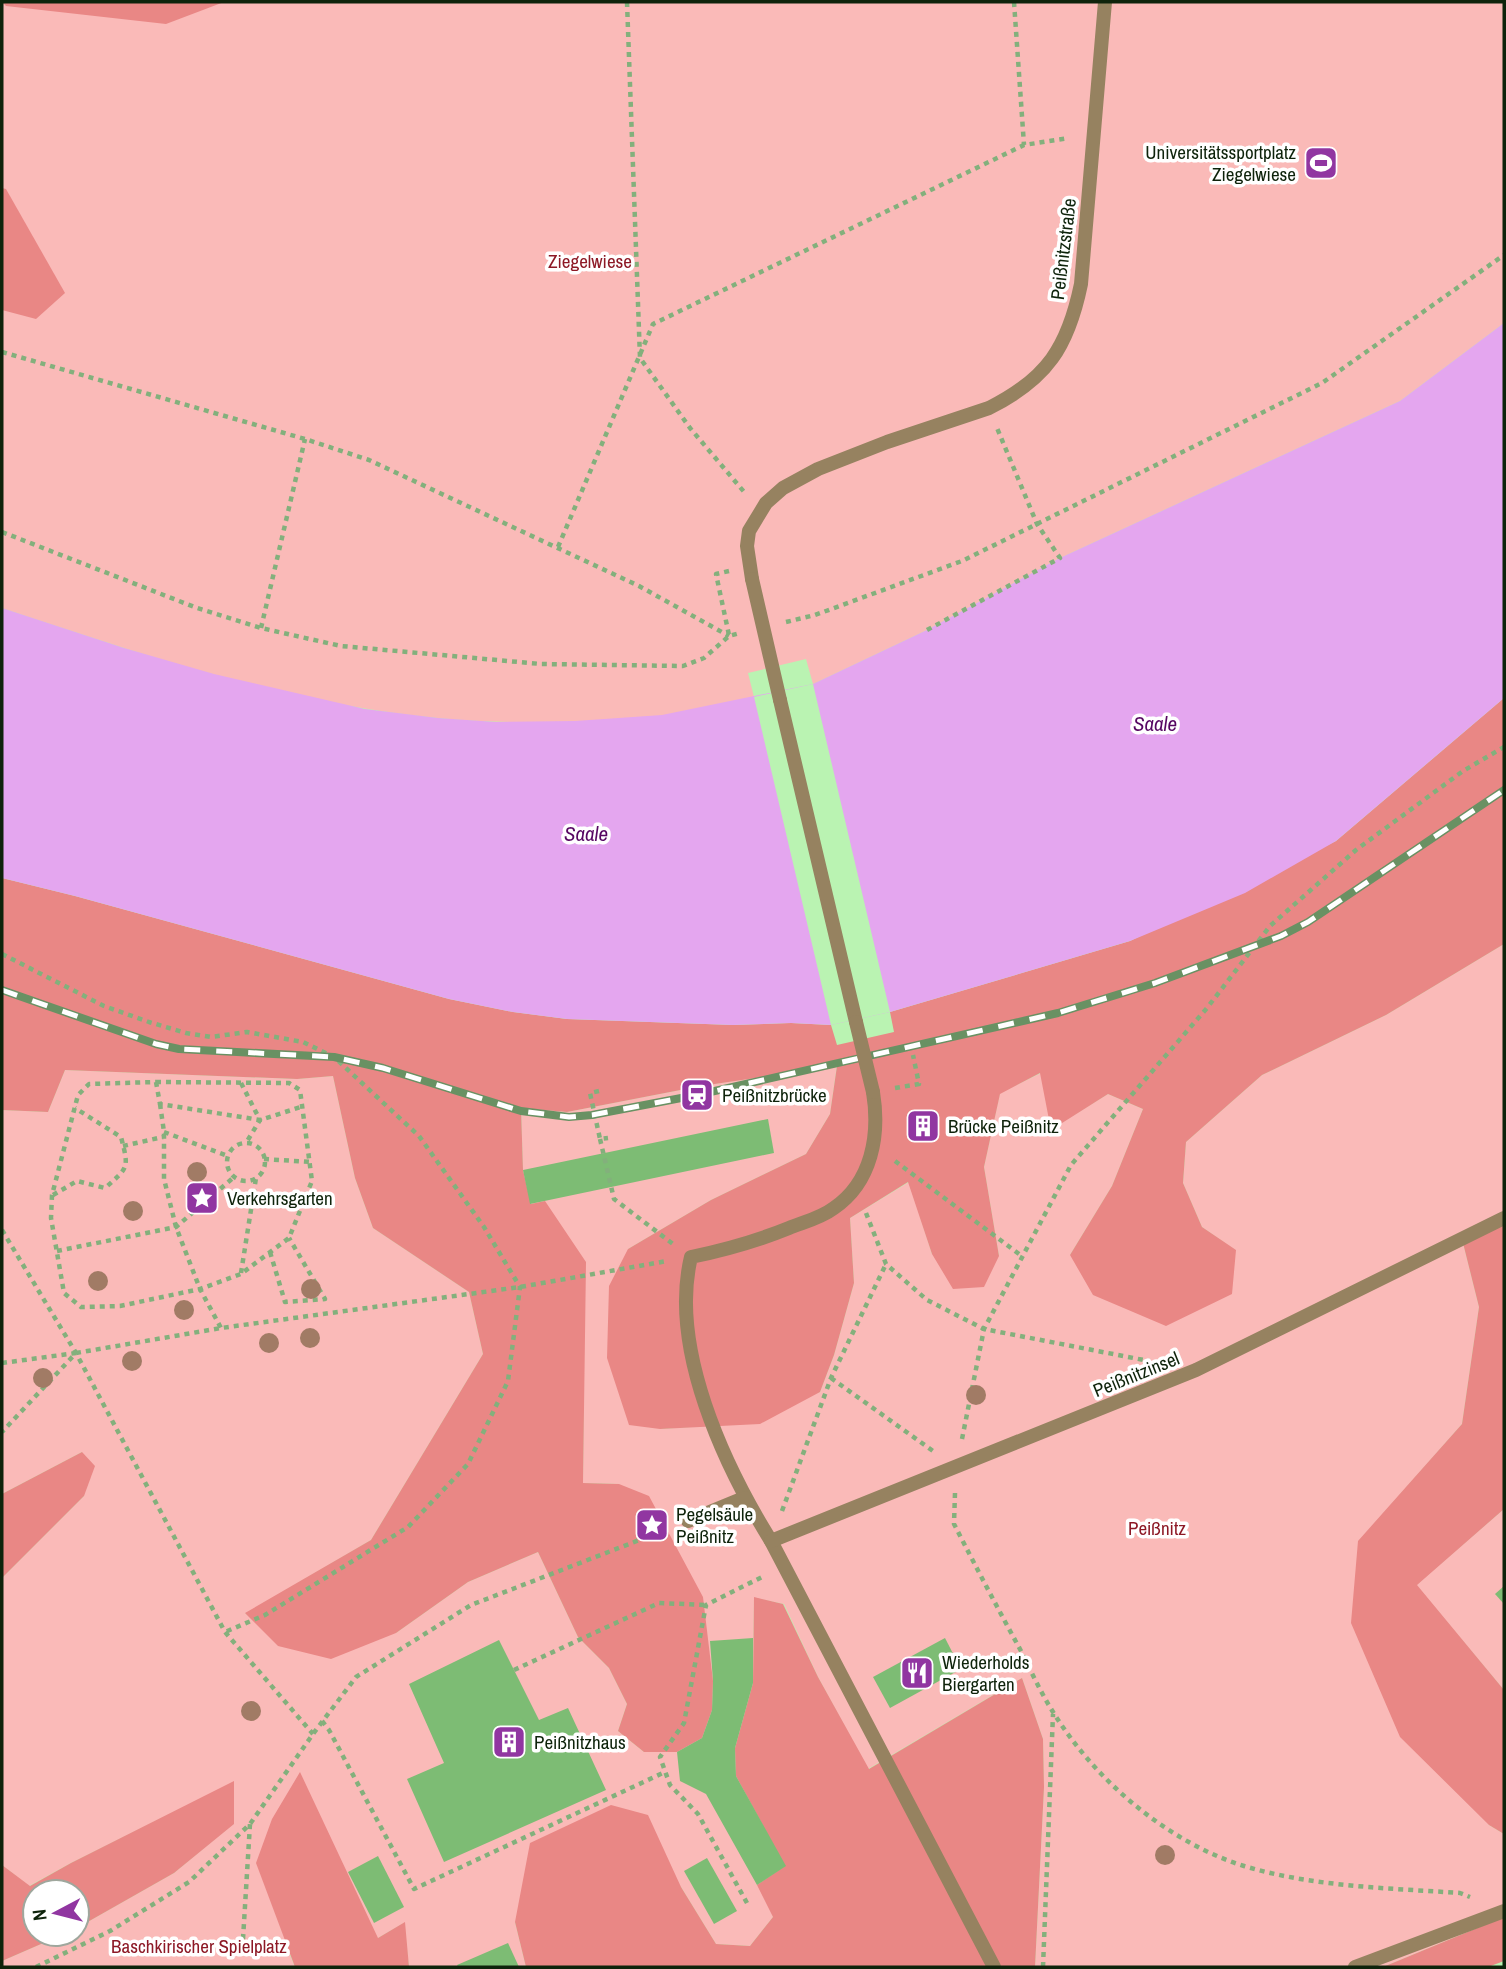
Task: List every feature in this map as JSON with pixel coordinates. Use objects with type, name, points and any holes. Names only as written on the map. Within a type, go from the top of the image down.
[{"type":"lane","name":"Peißnitzstraße","points":[[761,509],[783,488],[818,469],[887,442],[989,408],[1019,392],[1052,362],[1067,336],[1081,284],[1105,2]]},
{"type":"lane","points":[[761,509],[751,524],[748,537],[752,579],[873,1092],[876,1112],[874,1146],[856,1186],[837,1206],[818,1217],[746,1245],[691,1257],[686,1277],[685,1306],[690,1342],[700,1392],[744,1498],[771,1541],[994,1967]]},
{"type":"lane","name":"Peißnitzinsel","points":[[771,1541],[1196,1370],[1504,1218]]},
{"type":"lane","points":[[688,1521],[744,1498]]},
{"type":"lane","points":[[1355,1967],[1504,1911]]},
{"type":"path","points":[[627,2],[640,358],[719,464],[761,509]]},
{"type":"path","points":[[1014,2],[1024,145]]},
{"type":"path","points":[[558,547],[653,324],[1024,145],[1094,135]]},
{"type":"path","points":[[778,624],[815,615],[962,561],[1322,383],[1504,254]]},
{"type":"path","points":[[2,352],[369,460],[639,586],[729,636]]},
{"type":"path","points":[[927,629],[1060,558],[1037,524],[989,408]]},
{"type":"path","points":[[261,628],[305,439]]},
{"type":"path","points":[[2,532],[197,608],[261,628],[341,646],[541,664],[683,666],[704,658],[729,636],[741,633]]},
{"type":"path","points":[[720,598],[729,636]]},
{"type":"path","points":[[1482,1901],[1460,1893],[1330,1884],[1279,1875],[1242,1865],[1172,1832],[1119,1792],[1053,1713],[954,1524],[957,1468],[984,1329],[1072,1165],[1207,1008],[1270,926],[1356,850],[1463,771],[1504,747]]},
{"type":"path","points":[[2,954],[104,1006],[149,1022],[211,1037],[247,1032],[303,1042],[334,1057],[419,1136],[484,1227],[520,1287],[508,1381],[468,1464],[408,1527],[265,1615],[225,1632]]},
{"type":"path","points":[[873,1092],[919,1084],[913,1055]]},
{"type":"path","points":[[156,1082],[164,1134],[164,1179],[176,1227],[200,1289],[221,1328]]},
{"type":"path","points":[[156,1082],[289,1083],[300,1090],[304,1106],[312,1181],[289,1238],[241,1274],[200,1289],[120,1306],[81,1307],[64,1293],[51,1218],[52,1195],[78,1095],[89,1084],[156,1082]]},
{"type":"path","points":[[241,1083],[260,1120]]},
{"type":"path","points":[[599,1091],[590,1093],[614,1199],[691,1257]]},
{"type":"path","points":[[160,1104],[260,1120],[304,1106]]},
{"type":"path","points":[[52,1195],[77,1181],[105,1188],[124,1171],[127,1158],[121,1137],[75,1108]]},
{"type":"path","points":[[246,1143],[260,1120]]},
{"type":"path","points":[[123,1146],[164,1134],[228,1156]]},
{"type":"path","points":[[600,1139],[608,1138]]},
{"type":"path","points":[[241,1274],[256,1178],[262,1171],[264,1159],[258,1148],[246,1143],[235,1146],[228,1156],[228,1167],[234,1177],[246,1181],[256,1178]]},
{"type":"path","points":[[874,1146],[1023,1257]]},
{"type":"path","points":[[264,1159],[310,1162]]},
{"type":"path","points":[[57,1251],[176,1227],[234,1177]]},
{"type":"path","points":[[856,1186],[886,1264],[928,1300],[984,1329],[1196,1370]]},
{"type":"path","points":[[2,1230],[76,1353],[225,1632],[313,1734]]},
{"type":"path","points":[[270,1252],[285,1302],[325,1299],[289,1238]]},
{"type":"path","points":[[2,1363],[221,1328],[520,1287],[691,1257]]},
{"type":"path","points":[[771,1541],[831,1378],[886,1264]]},
{"type":"path","points":[[2,1432],[76,1353]]},
{"type":"path","points":[[831,1378],[957,1468]]},
{"type":"path","points":[[36,1967],[110,1931],[189,1882],[250,1824],[356,1677],[471,1605],[688,1521]]},
{"type":"path","points":[[514,1670],[659,1603],[706,1605],[784,1567]]},
{"type":"path","points":[[706,1605],[684,1723],[660,1757],[670,1785],[698,1814],[747,1903]]},
{"type":"path","points":[[1044,1967],[1053,1713]]},
{"type":"path","points":[[322,1721],[414,1889],[666,1772]]},
{"type":"path","points":[[243,1939],[250,1824]]},
{"type":"green space","name":"Ziegelwiese","points":[[2,2],[1504,2],[1504,323],[1400,401],[1060,558],[927,630],[813,684],[806,659],[748,673],[754,697],[660,716],[577,722],[438,718],[327,702],[163,660],[2,608]]},
{"type":"green space","name":"Peißnitz","points":[[1504,944],[1504,1218],[1462,1239],[1479,1307],[1462,1424],[1359,1541],[1489,1825],[1504,1834],[1504,1917],[1383,1967],[1035,1967],[1044,1787],[1043,1739],[1022,1678],[868,1769],[818,1677],[784,1604],[754,1598],[753,1683],[735,1748],[773,1917],[750,1946],[716,1944],[681,1887],[515,1922],[526,1967],[409,1967],[404,1923],[378,1938],[290,1955],[295,1967],[2,1967],[2,1961],[32,1948],[91,1948],[91,1920],[174,1873],[233,1824],[234,1782],[44,1878],[21,1880],[2,1865],[2,1578],[84,1496],[82,1452],[2,1494],[2,1110],[48,1112],[65,1070],[297,1079],[333,1076],[355,1178],[373,1228],[469,1292],[483,1354],[371,1540],[245,1614],[396,1633],[468,1582],[538,1552],[578,1637],[609,1668],[627,1704],[618,1731],[644,1752],[619,1484],[583,1483],[584,1363],[530,1204],[523,1170],[521,1107],[567,1112],[701,1086],[837,1065],[830,1114],[806,1154],[711,1200],[628,1249],[660,1429],[690,1427],[820,1392],[834,1355],[854,1283],[850,1218],[909,1182],[932,1254],[999,1256],[984,1167],[1000,1093],[1041,1073],[1051,1129],[1108,1094],[1143,1109],[1112,1186],[1070,1255],[1235,1250],[1202,1227],[1183,1183],[1186,1142],[1262,1075],[1386,1015]]},
{"type":"green space","points":[[1504,1509],[1504,1690],[1416,1585]]},
{"type":"shaded area","points":[[2,2],[224,2],[166,24],[6,6]]},
{"type":"shaded area","points":[[2,188],[6,189],[65,293],[36,319],[2,310]]},
{"type":"shaded area","points":[[1504,698],[1504,944],[1386,1015],[1262,1075],[1186,1142],[1183,1183],[1202,1227],[1236,1250],[1232,1294],[1166,1326],[1093,1295],[1070,1255],[1112,1186],[1143,1109],[1108,1094],[1051,1130],[1040,1073],[1000,1094],[984,1167],[999,1256],[984,1287],[953,1289],[932,1254],[908,1182],[850,1218],[854,1283],[834,1355],[820,1392],[760,1424],[660,1429],[629,1425],[607,1358],[609,1286],[628,1249],[711,1200],[806,1154],[830,1114],[837,1066],[701,1086],[567,1112],[521,1108],[523,1170],[531,1204],[545,1201],[586,1262],[583,1483],[619,1484],[649,1496],[703,1597],[713,1681],[712,1710],[702,1738],[677,1752],[644,1752],[618,1731],[627,1704],[609,1668],[578,1637],[538,1552],[468,1582],[396,1633],[331,1659],[278,1646],[245,1613],[371,1540],[483,1354],[469,1292],[373,1228],[355,1178],[333,1076],[297,1079],[65,1070],[48,1112],[2,1110],[2,878],[449,999],[513,1012],[567,1019],[733,1025],[831,1025],[837,1045],[894,1032],[890,1012],[1130,941],[1336,841]]},
{"type":"shaded area","points":[[1504,1218],[1504,1509],[1417,1585],[1504,1690],[1504,1834],[1489,1825],[1400,1737],[1351,1623],[1358,1541],[1462,1424],[1479,1307],[1462,1239]]},
{"type":"shaded area","points":[[82,1452],[95,1466],[84,1496],[2,1578],[2,1494]]},
{"type":"shaded area","points":[[754,1597],[783,1604],[818,1677],[869,1769],[1022,1678],[1043,1739],[1044,1787],[1035,1967],[526,1967],[515,1922],[530,1843],[611,1805],[648,1815],[681,1887],[716,1944],[750,1946],[773,1917],[757,1885],[785,1866],[736,1776],[735,1748],[753,1683]]},
{"type":"shaded area","points":[[300,1772],[378,1938],[405,1922],[409,1967],[295,1967],[256,1863],[272,1819]]},
{"type":"shaded area","points":[[234,1781],[234,1824],[174,1873],[91,1920],[91,1878],[44,1878]]},
{"type":"shaded area","points":[[2,1865],[21,1879],[21,1948],[32,1948],[2,1961]]},
{"type":"shaded area","points":[[1504,1917],[1504,1961],[1488,1967],[1383,1967]]},
{"type":"water","name":"Saale","points":[[1504,323],[1504,698],[1336,841],[1245,893],[1130,941],[890,1012],[831,1025],[733,1025],[567,1019],[513,1012],[449,999],[2,878],[2,608],[214,674],[365,709],[496,722],[575,721],[662,715],[813,684],[927,630],[1060,558],[1400,401]]},
{"type":"pier","points":[[813,684],[890,1012],[831,1025],[754,697]]},
{"type":"building","name":"Brücke Peißnitz","points":[[932,1110],[938,1135],[914,1141],[907,1116]]},
{"type":"building","points":[[768,1119],[774,1153],[530,1204],[523,1170]]},
{"type":"building","points":[[1504,1586],[1504,1604],[1495,1594]]},
{"type":"building","points":[[753,1638],[753,1683],[735,1748],[736,1776],[786,1866],[757,1885],[706,1794],[680,1781],[677,1752],[702,1738],[712,1710],[710,1641]]},
{"type":"building","name":"Wiederholds Biergarten","points":[[945,1638],[961,1669],[890,1708],[873,1677]]},
{"type":"building","name":"Peißnitzhaus","points":[[499,1640],[539,1720],[568,1708],[606,1790],[444,1862],[407,1779],[444,1763],[409,1684]]},
{"type":"building","points":[[378,1856],[404,1907],[374,1923],[348,1872]]},
{"type":"building","points":[[707,1858],[737,1911],[714,1924],[684,1871]]},
{"type":"building","points":[[508,1943],[519,1967],[457,1965]]},
{"type":"railway","points":[[2,990],[156,1044],[179,1049],[334,1057],[383,1068],[521,1111],[569,1117],[592,1115],[697,1095],[1058,1013],[1155,983],[1281,936],[1308,922],[1504,790]]},
{"type":"place","name":"Universitätssportplatz Ziegelwiese","points":[[1321,163]]},
{"type":"place","name":"Peißnitzbrücke","points":[[697,1095]]},
{"type":"place","name":"Brücke Peißnitz","points":[[923,1126]]},
{"type":"place","name":"Verkehrsgarten","points":[[202,1198]]},
{"type":"place","name":"Pegelsäule Peißnitz","points":[[652,1525]]},
{"type":"place","name":"Wiederholds Biergarten","points":[[917,1673]]},
{"type":"place","name":"Peißnitzhaus","points":[[509,1742]]},
{"type":"park label","name":"Baschkirischer Spielplatz","points":[[199,1946]]}]
